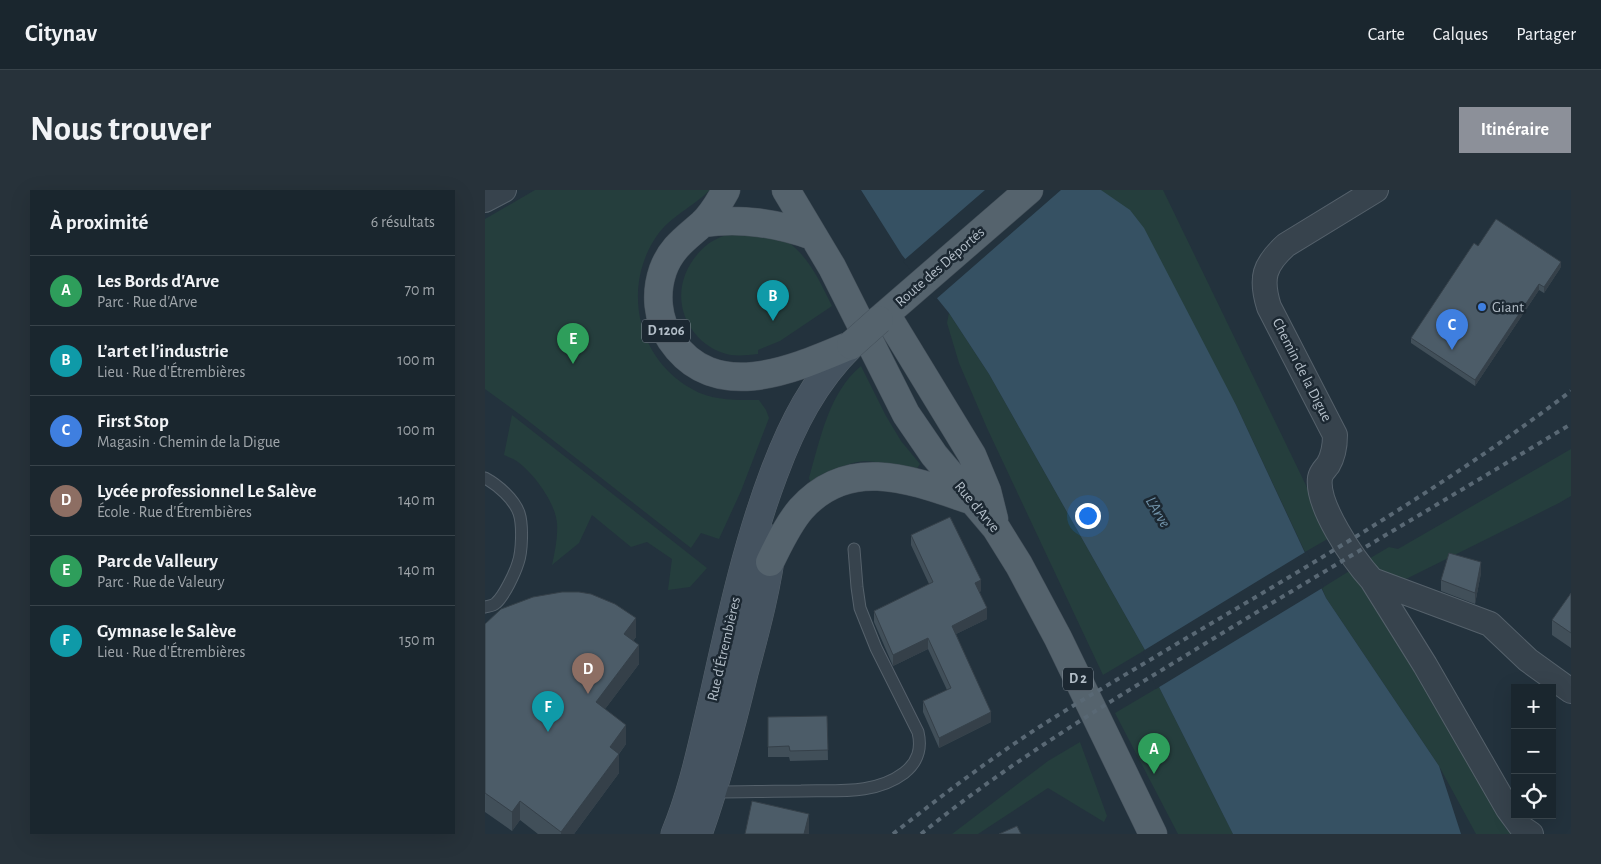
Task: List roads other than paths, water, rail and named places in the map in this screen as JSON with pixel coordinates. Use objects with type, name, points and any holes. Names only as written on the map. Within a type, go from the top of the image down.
[{"type":"main road","name":"D 1206","points":[[726,190],[703,223],[676,246],[667,262],[659,285],[659,304],[663,326],[676,347],[688,359],[703,368],[725,376],[737,377],[785,371],[851,345]]},
{"type":"main road","name":"Rue d'Arve","points":[[786,190],[849,299],[906,414],[934,455],[996,528],[1019,565],[1058,638],[1153,834]]},
{"type":"main road","name":"Route des Déportés","points":[[851,345],[1029,190]]},
{"type":"main road","points":[[703,223],[751,221],[782,226],[813,236]]},
{"type":"main road","points":[[890,311],[972,455],[987,491],[996,528]]},
{"type":"main road","name":"Rue d'Étrembières","points":[[702,828],[702,789],[748,550],[761,507],[793,427],[814,389],[837,358],[851,345]]},
{"type":"main road","name":"Rue d'Étrembières","points":[[675,834],[702,789],[756,628],[770,562],[775,514],[777,465]]},
{"type":"main road","points":[[770,562],[800,510],[823,489],[845,480],[869,475],[885,476],[947,492],[974,502]]},
{"type":"street","points":[[485,200],[504,190]]},
{"type":"street","name":"Chemin de la Digue","points":[[1372,192],[1286,245],[1275,255],[1268,265],[1264,279],[1265,292],[1269,307],[1335,435],[1335,450],[1329,463],[1320,474],[1319,486],[1325,509],[1425,664],[1508,809],[1522,828],[1531,834]]},
{"type":"street","points":[[1371,580],[1491,624],[1528,660],[1571,691]]},
{"type":"lane","points":[[485,478],[494,483],[508,497],[519,513],[522,536],[519,563],[502,596],[494,605],[485,607]]},
{"type":"lane","points":[[702,789],[861,789],[885,784],[898,778],[915,762],[921,745],[918,732],[876,648],[863,614],[857,588],[854,549]]},
{"type":"water","name":"L'Arve","points":[[861,190],[1101,190],[1130,210],[1144,228],[1236,405],[1326,598],[1439,766],[1461,834],[1233,834],[1159,687],[1145,650],[989,374],[949,313],[902,255]]},
{"type":"railway","points":[[893,834],[932,803],[1034,730],[1422,495],[1523,427],[1571,391]]},
{"type":"railway","points":[[921,834],[983,786],[1080,721],[1229,629],[1571,424]]},
{"type":"place","name":"Giant","points":[[1482,307]]},
{"type":"place","name":"L’art et l’industrie","points":[[773,321]]},
{"type":"place","name":"First Stop","points":[[1452,350]]},
{"type":"place","name":"Parc de Valleury","points":[[573,364]]},
{"type":"place","name":"Lycée professionnel Le Salève","points":[[588,694]]},
{"type":"place","name":"Gymnase le Salève","points":[[548,732]]},
{"type":"place","name":"Les Bords d'Arve","points":[[1154,774]]}]
